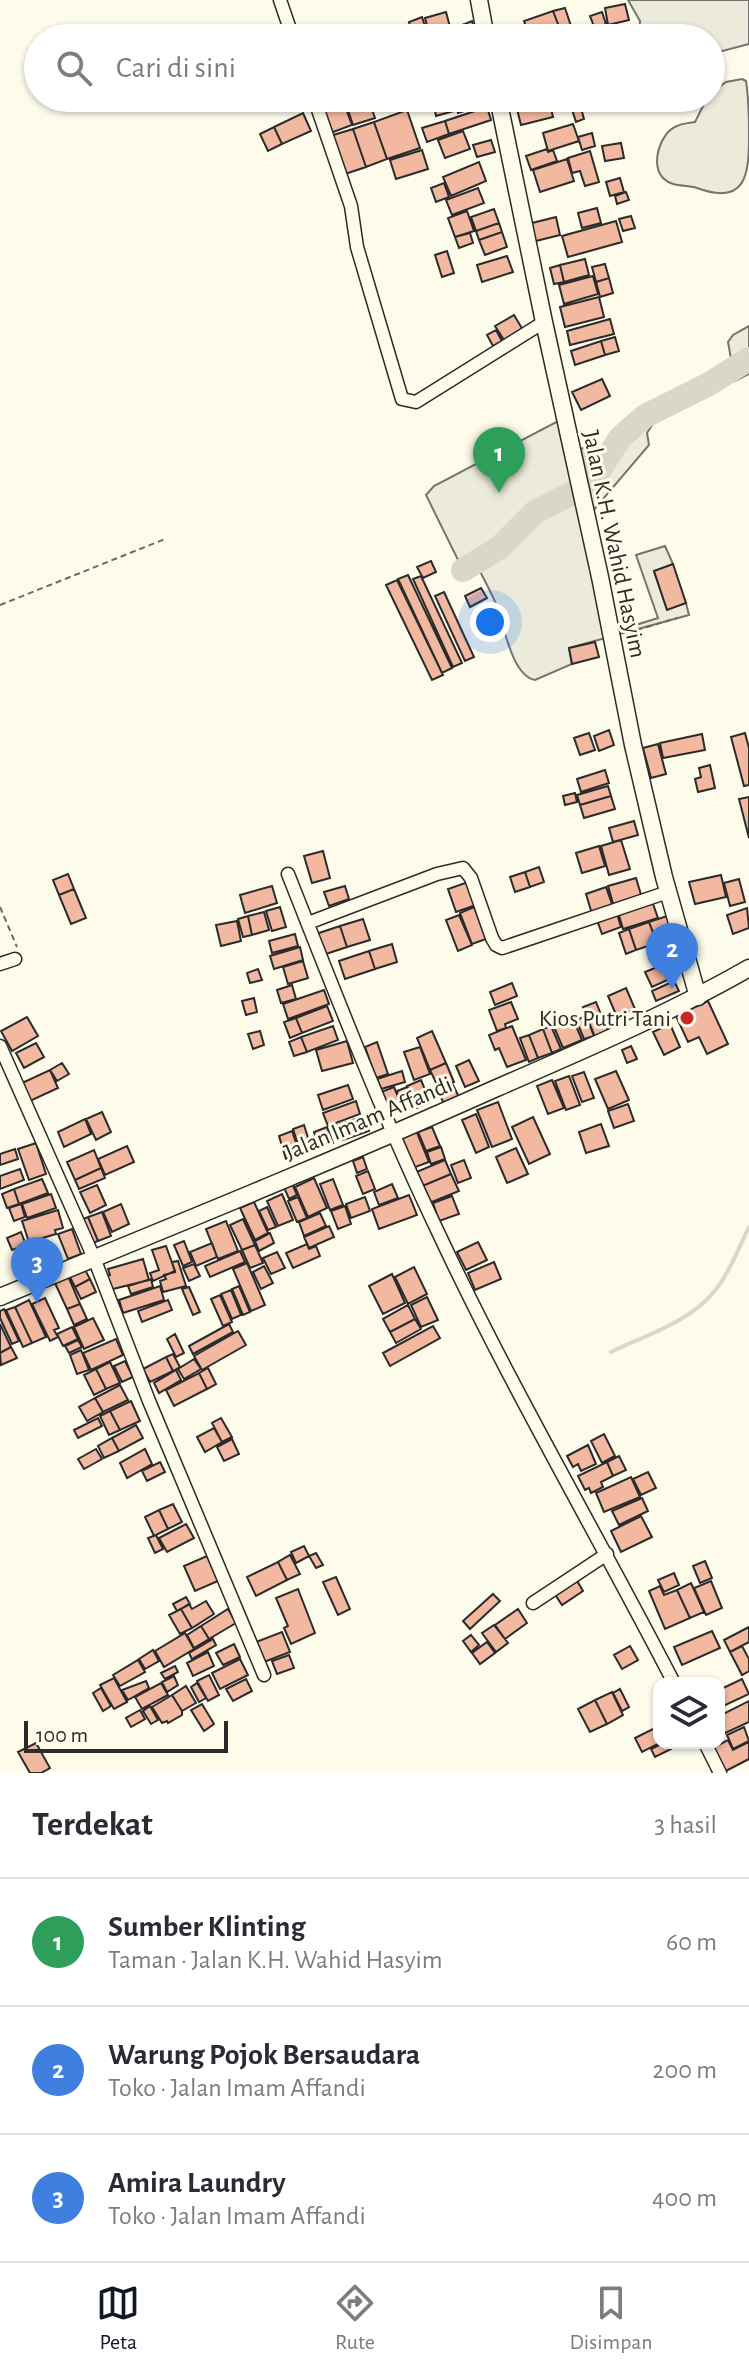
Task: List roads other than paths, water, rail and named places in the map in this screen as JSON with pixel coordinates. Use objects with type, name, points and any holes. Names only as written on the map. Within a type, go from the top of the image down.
[{"type":"street","points":[[280,0],[288,24]]},
{"type":"street","points":[[479,0],[483,24]]},
{"type":"street","points":[[319,112],[351,206],[357,247],[402,399],[408,403],[416,402],[544,322]]},
{"type":"street","name":"Jalan K.H. Wahid Hasyim","points":[[501,112],[633,745],[668,892],[698,997]]},
{"type":"street","points":[[308,923],[437,874],[463,868],[471,878],[492,938],[502,948],[668,892]]},
{"type":"street","points":[[288,874],[394,1134],[486,1330],[671,1677]]},
{"type":"street","points":[[0,964],[15,959]]},
{"type":"street","name":"Jalan Imam Affandi","points":[[0,1297],[394,1134],[698,997],[749,968]]},
{"type":"street","points":[[0,1046],[94,1258],[149,1401],[264,1675]]},
{"type":"street","points":[[533,1603],[607,1554]]},
{"type":"street","points":[[708,1749],[720,1773]]},
{"type":"waterway","points":[[463,570],[499,548],[535,512],[580,489],[595,477],[620,438],[645,416],[709,384],[749,359]]},
{"type":"waterway","points":[[611,1352],[668,1326],[707,1300],[726,1274],[749,1227]]},
{"type":"place","name":"Sumber Klinting","points":[[499,493]]},
{"type":"place","name":"Warung Pojok Bersaudara","points":[[672,989]]},
{"type":"place","name":"Kios Putri Tani","points":[[687,1018]]},
{"type":"place","name":"Amira Laundry","points":[[37,1303]]}]
